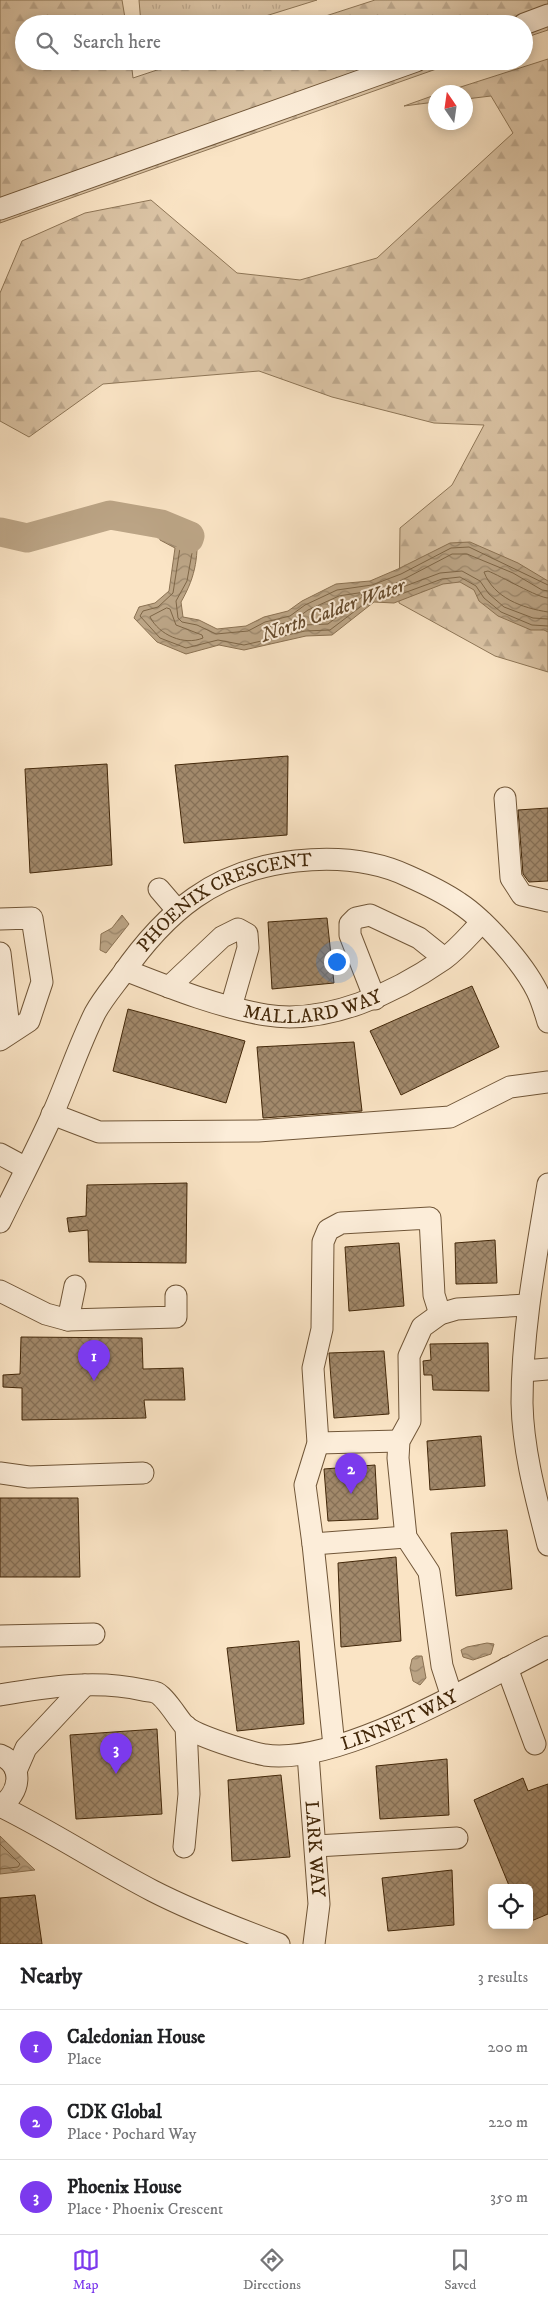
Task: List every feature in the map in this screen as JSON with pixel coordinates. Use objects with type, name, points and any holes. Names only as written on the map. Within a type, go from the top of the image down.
[{"type":"street","points":[[533,21],[548,16]]},
{"type":"street","points":[[0,209],[391,70]]},
{"type":"street","points":[[505,798],[511,878],[522,895],[548,901]]},
{"type":"street","name":"PHOENIX CRESCENT","points":[[0,1222],[52,1114],[96,1011],[150,936],[177,910],[214,884],[237,875],[260,867],[316,859],[354,861],[393,869],[426,884],[459,903],[482,922],[543,989],[548,1022]]},
{"type":"street","points":[[159,889],[177,910]]},
{"type":"street","points":[[375,999],[350,934],[350,924],[356,918],[370,915],[419,938],[444,958]]},
{"type":"street","points":[[0,920],[32,918],[42,982],[29,1021],[0,1040]]},
{"type":"street","name":"MALLARD WAY","points":[[125,970],[231,1008],[268,1016],[323,1015],[375,999],[444,958],[482,922]]},
{"type":"street","points":[[169,987],[222,937],[238,928],[247,934],[248,948],[231,1008]]},
{"type":"street","points":[[0,953],[8,1019],[0,1031]]},
{"type":"street","points":[[52,1114],[99,1132],[258,1131],[450,1117],[510,1086],[548,1082]]},
{"type":"street","points":[[0,1154],[26,1168]]},
{"type":"street","points":[[548,1184],[527,1306],[522,1404],[529,1470],[548,1545]]},
{"type":"street","points":[[334,1746],[305,1485],[318,1443],[313,1368],[322,1329],[323,1242],[328,1230],[340,1223],[430,1218],[434,1295],[440,1314]]},
{"type":"street","points":[[68,1320],[75,1286]]},
{"type":"street","points":[[0,1291],[46,1314],[68,1320],[176,1318],[176,1296]]},
{"type":"street","points":[[452,1697],[442,1666],[429,1572],[406,1537],[398,1458],[399,1441],[410,1421],[409,1356],[422,1327],[440,1314],[457,1309],[527,1306]]},
{"type":"street","points":[[524,1370],[548,1369]]},
{"type":"street","points":[[318,1443],[399,1441]]},
{"type":"street","points":[[0,1473],[29,1477],[142,1473]]},
{"type":"street","points":[[313,1544],[406,1537]]},
{"type":"street","points":[[0,1636],[94,1634]]},
{"type":"street","name":"LINNET WAY","points":[[186,1726],[240,1750],[268,1755],[308,1754],[386,1727],[452,1697],[548,1646]]},
{"type":"street","points":[[507,1668],[535,1744]]},
{"type":"street","points":[[0,1695],[44,1687],[85,1685],[129,1687],[158,1693],[186,1726],[189,1794],[184,1846]]},
{"type":"street","points":[[85,1685],[26,1748],[13,1795],[0,1806],[43,1827],[151,1890],[269,1942]]},
{"type":"street","points":[[0,1754],[26,1748]]},
{"type":"street","points":[[0,1754],[12,1763],[16,1779],[43,1827]]},
{"type":"street","name":"LARK WAY","points":[[308,1754],[319,1904],[314,1944]]},
{"type":"street","points":[[316,1846],[458,1838]]},
{"type":"green space","points":[[0,0],[122,0],[124,15],[15,15],[15,70],[132,70],[133,78],[157,70],[434,70],[0,223]]},
{"type":"green space","points":[[139,0],[317,0],[269,15],[140,15]]},
{"type":"green space","points":[[375,0],[548,0],[548,30],[533,35],[533,15],[329,15]]},
{"type":"green space","points":[[548,59],[548,672],[495,656],[399,603],[400,528],[452,485],[484,425],[434,423],[332,397],[259,371],[103,384],[29,437],[0,421],[0,293],[22,241],[85,213],[151,200],[237,273],[300,280],[377,258],[513,133],[491,96],[473,98],[473,85],[467,85],[514,70],[533,70],[533,64]]},
{"type":"green space","points":[[428,97],[428,103],[404,106]]},
{"type":"water","points":[[167,516],[197,524],[195,564],[190,582],[181,602],[183,617],[199,620],[217,629],[246,626],[264,617],[288,611],[302,601],[336,584],[370,581],[450,543],[470,542],[518,563],[548,581],[548,632],[544,630],[531,630],[498,616],[479,601],[474,590],[460,582],[443,584],[394,603],[374,602],[332,635],[306,636],[244,650],[219,645],[186,654],[157,642],[134,618],[139,607],[155,603],[169,591],[175,548],[160,540],[157,518]]},
{"type":"water","points":[[122,915],[129,924],[106,953],[100,950],[101,934],[112,928]]},
{"type":"water","points":[[487,1643],[494,1644],[491,1654],[473,1660],[463,1657],[461,1650]]},
{"type":"water","points":[[416,1656],[422,1656],[426,1678],[420,1685],[413,1681],[410,1668],[412,1659]]},
{"type":"water","points":[[0,1836],[35,1870],[0,1874]]},
{"type":"building","points":[[288,756],[287,835],[184,843],[175,765]]},
{"type":"building","points":[[107,764],[112,865],[30,873],[25,769]]},
{"type":"building","points":[[548,808],[548,881],[529,882],[523,874],[518,810]]},
{"type":"building","points":[[327,918],[334,983],[272,989],[268,922]]},
{"type":"building","points":[[472,986],[499,1047],[401,1095],[370,1031]]},
{"type":"building","points":[[128,1009],[245,1041],[226,1103],[113,1071]]},
{"type":"building","points":[[354,1042],[362,1111],[263,1118],[257,1047]]},
{"type":"building","points":[[187,1183],[186,1263],[89,1262],[88,1230],[69,1232],[67,1218],[86,1216],[87,1185]]},
{"type":"building","points":[[495,1240],[497,1283],[456,1284],[455,1243]]},
{"type":"building","points":[[399,1243],[404,1306],[349,1311],[345,1247]]},
{"type":"building","points":[[21,1337],[142,1338],[143,1369],[183,1368],[185,1400],[144,1400],[146,1418],[22,1420],[22,1388],[3,1387],[3,1375],[20,1374]]},
{"type":"building","points":[[488,1343],[489,1391],[433,1390],[432,1375],[424,1375],[423,1361],[431,1360],[430,1344]]},
{"type":"building","points":[[384,1351],[389,1414],[334,1418],[329,1353]]},
{"type":"building","points":[[481,1436],[485,1486],[430,1490],[427,1441]]},
{"type":"building","points":[[375,1465],[378,1519],[328,1521],[324,1469]]},
{"type":"building","points":[[0,1498],[78,1498],[80,1577],[0,1577]]},
{"type":"building","points":[[507,1530],[512,1589],[456,1596],[451,1533]]},
{"type":"building","points":[[396,1557],[401,1641],[341,1647],[338,1563]]},
{"type":"building","points":[[299,1641],[304,1724],[237,1731],[227,1648]]},
{"type":"building","points":[[157,1729],[162,1814],[76,1819],[70,1735]]},
{"type":"building","points":[[447,1759],[449,1815],[380,1819],[376,1766]]},
{"type":"building","points":[[281,1775],[290,1857],[232,1861],[228,1780]]},
{"type":"building","points":[[523,1778],[528,1791],[548,1784],[548,1914],[533,1920],[533,1884],[508,1884],[474,1800]]},
{"type":"building","points":[[452,1870],[454,1925],[388,1931],[382,1878]]},
{"type":"building","points":[[35,1895],[42,1944],[0,1944],[0,1898]]},
{"type":"waterway","name":"North Calder Water","points":[[0,532],[27,538],[110,515],[161,524],[190,536],[189,539]]},
{"type":"place","name":"Caledonian House","points":[[94,1381]]},
{"type":"place","name":"CDK Global","points":[[351,1494]]},
{"type":"place","name":"Phoenix House","points":[[116,1774]]}]
